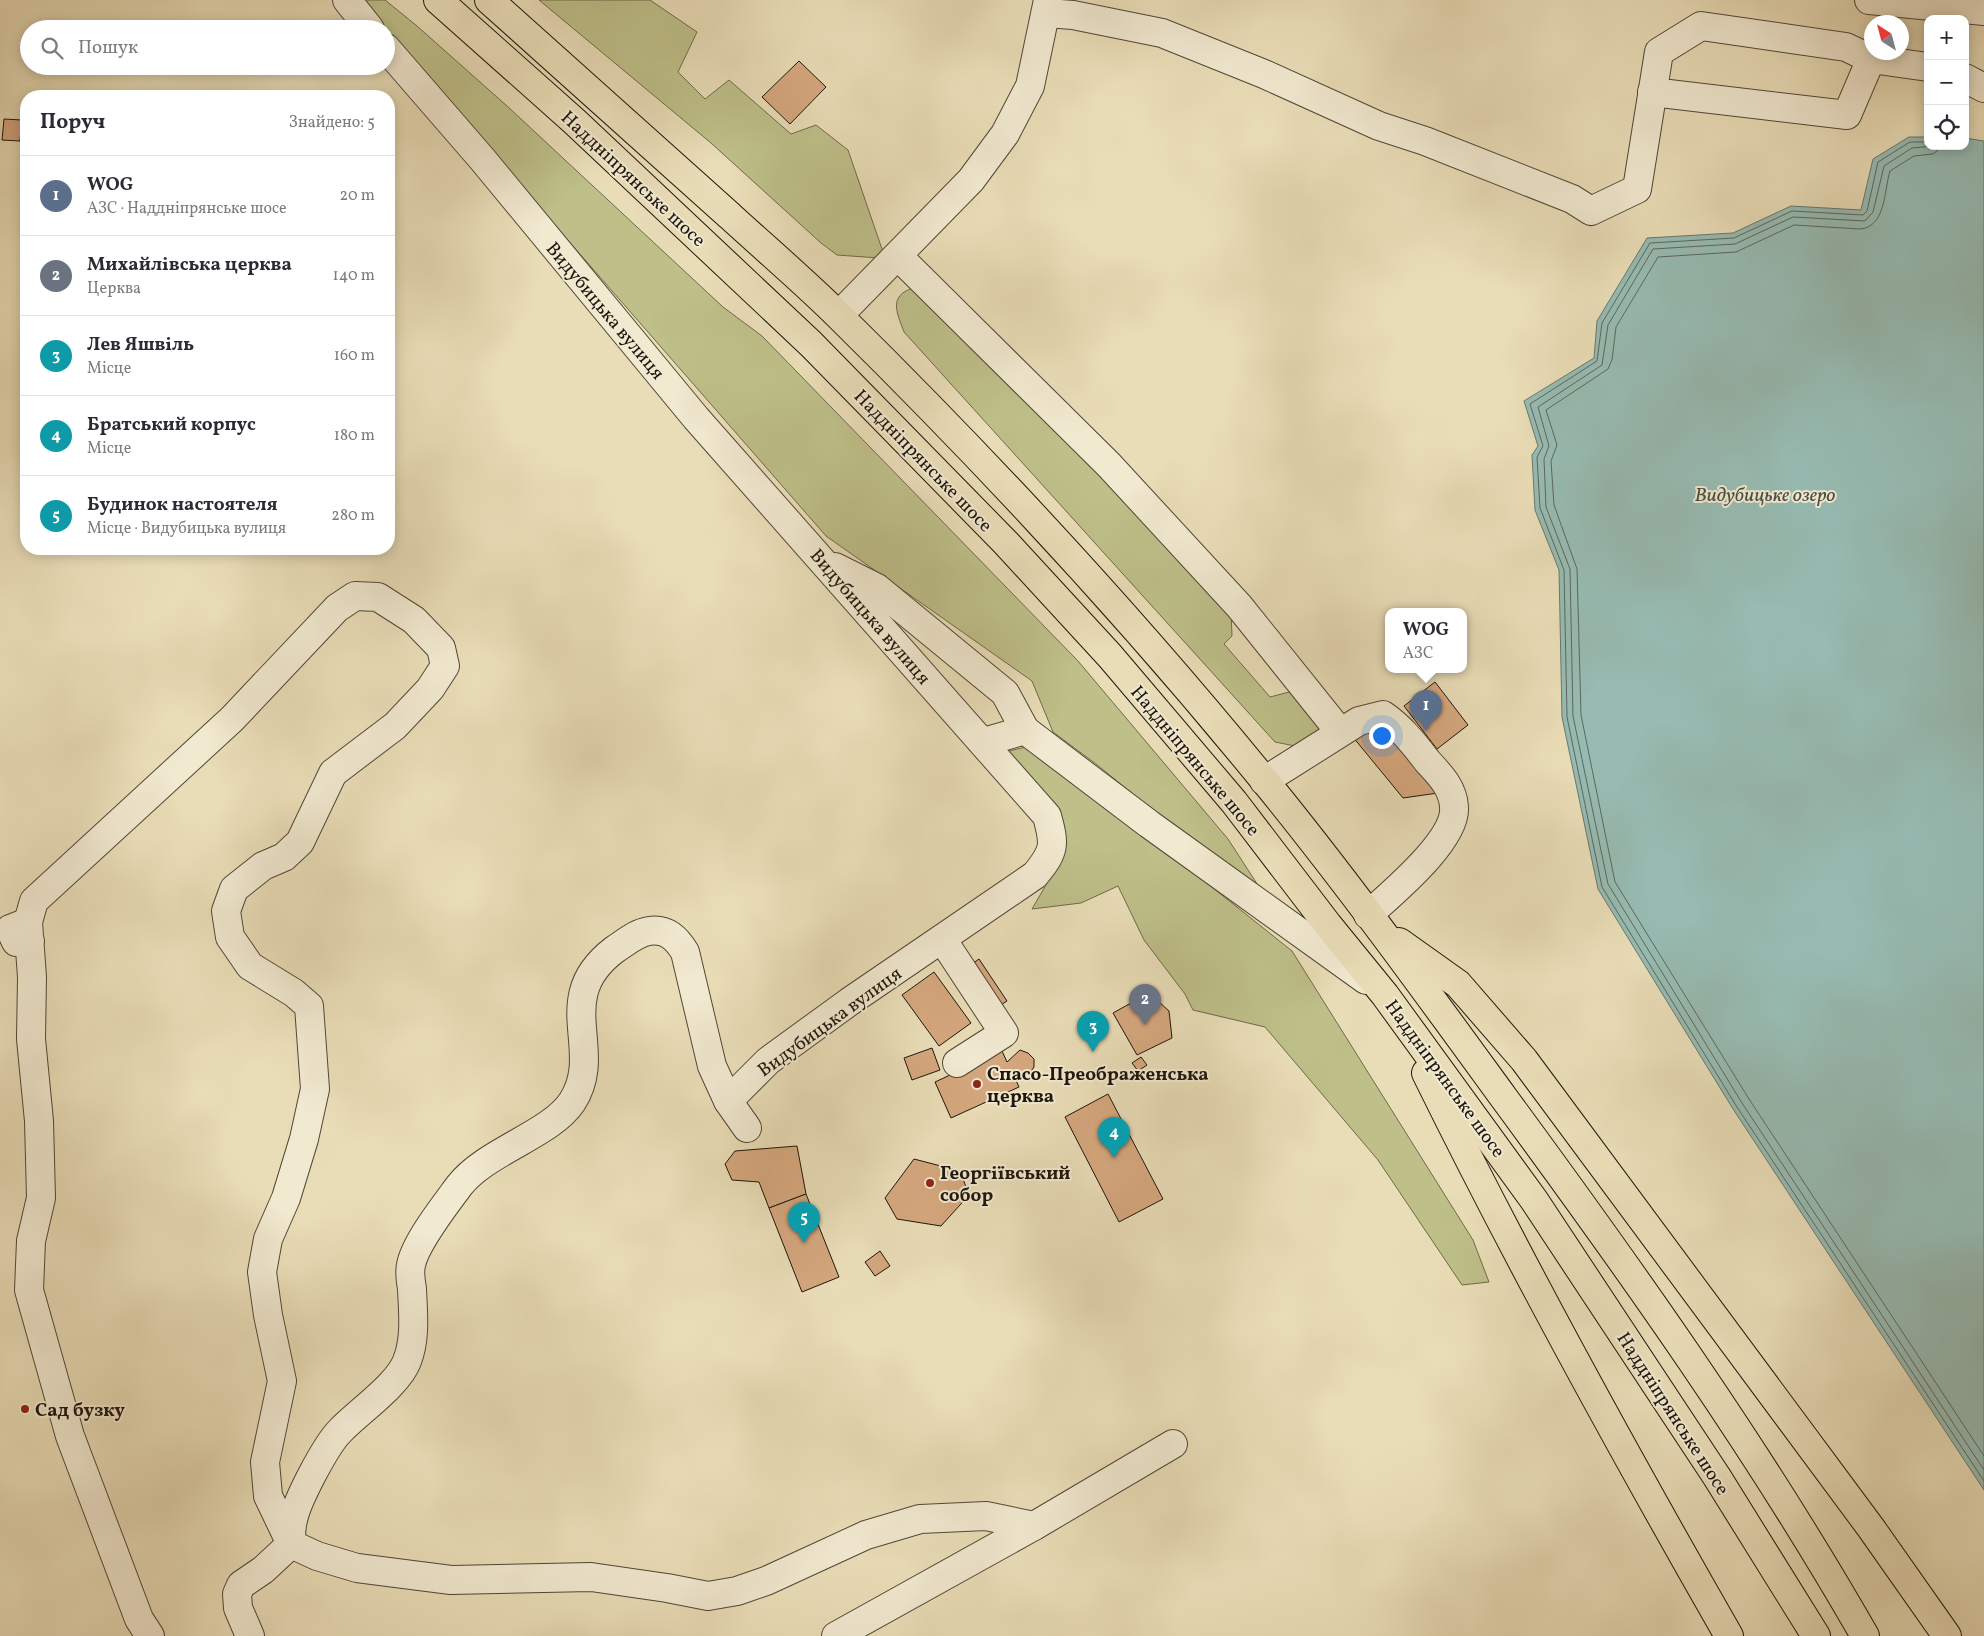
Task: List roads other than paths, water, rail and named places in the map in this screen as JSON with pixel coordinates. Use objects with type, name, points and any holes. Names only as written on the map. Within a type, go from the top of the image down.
[{"type":"main road","name":"Наддніпрянське шосе","points":[[438,0],[574,121],[811,344],[1006,543],[1110,656],[1228,794],[1328,925],[1389,1000],[1534,1200],[1717,1477],[1816,1636]]},
{"type":"main road","name":"Наддніпрянське шосе","points":[[489,0],[838,315],[1036,518],[1137,631],[1264,780],[1373,921],[1564,1180],[1658,1312],[1754,1455],[1865,1636]]},
{"type":"main road","points":[[1373,921],[1458,984],[1524,1060],[1755,1369],[1947,1636]]},
{"type":"main road","points":[[1389,1000],[1485,1193],[1681,1553],[1729,1636]]},
{"type":"street","points":[[347,0],[363,20]]},
{"type":"street","points":[[1869,0],[1984,11]]},
{"type":"street","points":[[838,315],[971,180],[1005,134],[1030,86],[1047,6],[1073,15],[1162,33],[1264,74],[1379,126],[1424,141],[1572,199],[1591,211],[1637,189],[1659,52],[1701,26],[1846,47],[1864,56]]},
{"type":"street","name":"Видубицька вулиця","points":[[395,58],[483,160],[696,418],[984,742],[1047,816],[1054,839],[1050,856],[1035,875],[849,1002],[768,1061],[728,1100]]},
{"type":"street","points":[[1652,92],[1847,115],[1871,60]]},
{"type":"street","points":[[1878,60],[1924,66]]},
{"type":"street","points":[[1969,80],[1984,88]]},
{"type":"street","points":[[898,256],[1116,472],[1239,606],[1340,732]]},
{"type":"street","points":[[823,561],[877,588],[1005,692],[1025,730],[1149,824],[1389,1000]]},
{"type":"street","points":[[150,1636],[139,1619],[70,1436],[29,1290],[31,1241],[41,1198],[38,1121],[31,1040],[32,977],[29,931],[34,901],[232,719],[337,608],[355,596],[378,597],[414,620],[441,648],[445,666],[430,689],[395,726],[333,773],[300,842],[284,857],[263,866],[234,889],[226,910],[230,937],[250,966],[294,993],[309,1006],[315,1089],[304,1139],[286,1198],[268,1239],[262,1272],[268,1315],[282,1381],[266,1462],[268,1496],[291,1544],[317,1556],[357,1568],[451,1580],[591,1577],[708,1596],[737,1591],[766,1581],[866,1535],[920,1519],[986,1516],[1034,1526]]},
{"type":"street","points":[[1264,780],[1359,721],[1383,715],[1400,728],[1449,787],[1455,808],[1450,826],[1437,847],[1403,884],[1373,921]]},
{"type":"street","points":[[984,742],[1025,730]]},
{"type":"street","points":[[250,1636],[238,1608],[237,1594],[241,1585],[263,1570],[291,1544],[293,1519],[315,1470],[338,1432],[384,1392],[407,1362],[414,1329],[410,1266],[416,1250],[460,1184],[506,1148],[564,1111],[572,1101],[584,1073],[580,1006],[585,987],[596,966],[634,936],[650,931],[659,931],[669,934],[678,940],[692,976],[712,1066],[728,1100],[747,1128]]},
{"type":"street","points":[[942,939],[1004,1033],[956,1063]]},
{"type":"street","points":[[836,1636],[1034,1526],[1173,1444]]},
{"type":"water","name":"Видубицьке озеро","points":[[1909,137],[1924,137],[1924,150],[1969,150],[1969,139],[1984,141],[1984,1490],[1733,1109],[1598,889],[1562,717],[1559,570],[1535,510],[1532,455],[1538,446],[1524,401],[1594,358],[1597,321],[1647,238],[1733,233],[1791,206],[1861,210],[1873,159]]},
{"type":"place","name":"WOG","points":[[1426,731]]},
{"type":"place","name":"Михайлівська церква","points":[[1145,1025]]},
{"type":"place","name":"Лев Яшвіль","points":[[1093,1052]]},
{"type":"place","name":"Спасо-Преображенська церква","points":[[977,1084]]},
{"type":"place","name":"Братський корпус","points":[[1114,1158]]},
{"type":"place","name":"Георгіївський собор","points":[[930,1183]]},
{"type":"place","name":"Будинок настоятеля","points":[[804,1243]]},
{"type":"place","name":"Сад бузку","points":[[25,1409]]}]
